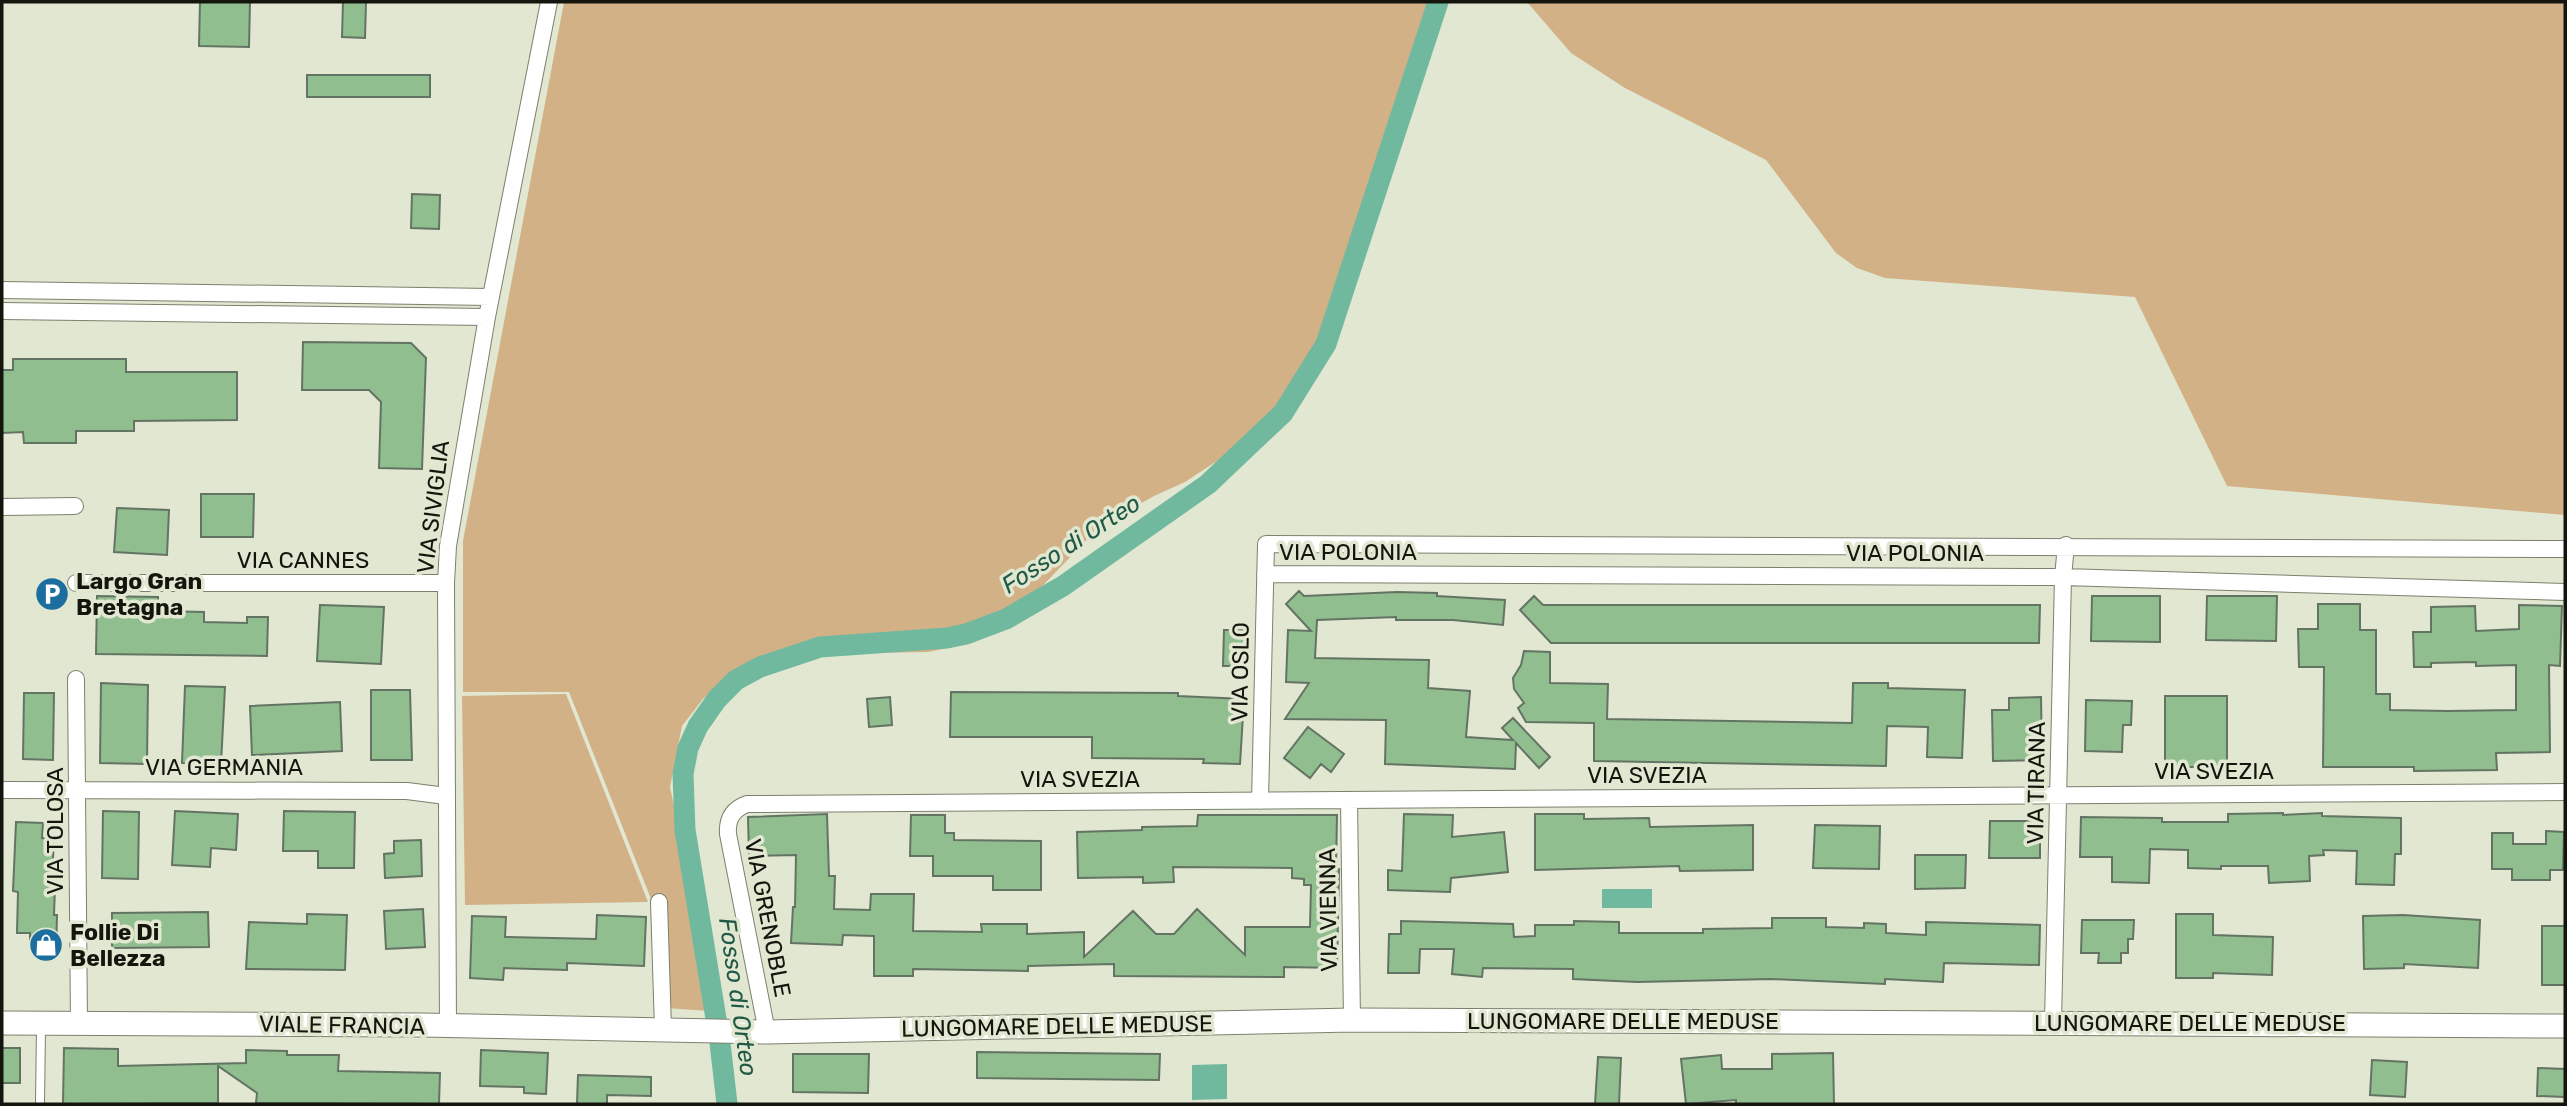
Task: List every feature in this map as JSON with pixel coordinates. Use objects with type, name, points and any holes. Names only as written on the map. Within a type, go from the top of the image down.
[{"type":"main road","name":"LUNGOMARE DELLE MEDUSE","points":[[672,1029],[761,1032],[1352,1020],[2565,1026]]},
{"type":"main road","name":"VIALE FRANCIA","points":[[2,1023],[672,1029]]},
{"type":"street","name":"VIA SIVIGLIA","points":[[448,1027],[446,583],[453,513],[486,317],[549,2]]},
{"type":"street","points":[[2,290],[491,297]]},
{"type":"street","points":[[2,311],[486,317]]},
{"type":"street","points":[[2,507],[75,506]]},
{"type":"street","name":"VIA POLONIA","points":[[1266,544],[2565,549]]},
{"type":"street","name":"VIA OSLO","points":[[1259,801],[1266,544]]},
{"type":"street","name":"VIA TIRANA","points":[[2053,1022],[2063,577],[2066,545]]},
{"type":"street","name":"VIA POLONIA","points":[[1265,574],[2063,577],[2565,592]]},
{"type":"street","name":"VIA CANNES","points":[[76,583],[446,583]]},
{"type":"street","name":"VIA TOLOSA","points":[[76,679],[79,1024]]},
{"type":"street","name":"VIA GERMANIA","points":[[2,790],[407,791],[446,796]]},
{"type":"street","name":"VIA SVEZIA","points":[[732,814],[751,804],[2565,792]]},
{"type":"street","name":"VIA VIENNA","points":[[1349,800],[1352,1020]]},
{"type":"street","name":"VIA GRENOBLE","points":[[732,814],[728,834],[761,1032]]},
{"type":"street","points":[[660,902],[672,1029]]},
{"type":"lane","points":[[40,1104],[41,1023]]},
{"type":"shaded area","points":[[564,2],[1429,2],[1416,53],[1412,104],[1377,218],[1340,287],[1319,346],[1288,396],[1250,437],[1185,482],[1100,526],[1007,623],[991,635],[972,643],[928,652],[809,654],[770,661],[724,679],[703,699],[682,726],[670,787],[687,869],[709,1011],[666,1008],[653,904],[569,692],[463,692],[463,541]]},
{"type":"shaded area","points":[[1527,2],[2565,2],[2565,515],[2227,486],[2135,297],[1885,278],[1857,268],[1836,253],[1766,160],[1625,88],[1571,53]]},
{"type":"shaded area","points":[[566,694],[648,902],[465,905],[462,696]]},
{"type":"shaded area","points":[[1602,889],[1652,889],[1652,908],[1602,908]]},
{"type":"shaded area","points":[[1227,1064],[1227,1099],[1192,1100],[1192,1065]]},
{"type":"building","points":[[200,2],[250,2],[249,47],[199,46]]},
{"type":"building","points":[[343,2],[366,2],[365,38],[342,37]]},
{"type":"building","points":[[307,75],[430,75],[430,97],[307,97]]},
{"type":"building","points":[[412,194],[440,195],[439,229],[411,228]]},
{"type":"building","points":[[303,342],[411,343],[426,358],[422,469],[379,468],[381,402],[369,390],[302,390]]},
{"type":"building","points":[[13,359],[126,359],[126,372],[237,372],[237,420],[134,421],[134,431],[76,431],[76,443],[24,443],[23,432],[2,433],[2,370],[13,370]]},
{"type":"building","points":[[201,494],[254,494],[253,537],[201,537]]},
{"type":"building","points":[[117,508],[169,510],[167,555],[114,552]]},
{"type":"building","points":[[1299,591],[1304,596],[1397,592],[1505,600],[1503,625],[1453,620],[1396,620],[1396,617],[1317,620],[1315,658],[1429,660],[1428,688],[1470,691],[1466,737],[1513,740],[1502,728],[1513,718],[1550,757],[1539,768],[1516,743],[1515,769],[1385,764],[1386,720],[1285,719],[1309,683],[1286,682],[1288,630],[1311,631],[1286,604]]},
{"type":"building","points":[[97,596],[158,597],[158,611],[204,612],[204,622],[247,623],[247,617],[268,617],[267,656],[96,654]]},
{"type":"building","points":[[1534,596],[1543,605],[2040,605],[2039,643],[1551,643],[1520,610]]},
{"type":"building","points":[[2092,596],[2160,596],[2160,642],[2091,641]]},
{"type":"building","points":[[2207,596],[2277,596],[2276,641],[2206,640]]},
{"type":"building","points":[[2318,604],[2360,604],[2360,630],[2376,630],[2376,694],[2390,694],[2390,710],[2448,711],[2516,710],[2516,665],[2476,666],[2476,662],[2431,663],[2431,667],[2414,667],[2413,632],[2431,632],[2431,607],[2475,606],[2476,631],[2519,629],[2519,605],[2562,606],[2560,666],[2549,665],[2550,752],[2496,753],[2497,770],[2414,771],[2414,767],[2323,767],[2324,667],[2299,667],[2298,629],[2318,629]]},
{"type":"building","points":[[320,605],[384,607],[381,664],[317,661]]},
{"type":"building","points":[[1224,630],[1245,630],[1245,666],[1223,666]]},
{"type":"building","points":[[1524,651],[1550,652],[1550,683],[1608,684],[1607,719],[1852,723],[1853,683],[1888,683],[1888,688],[1965,690],[1962,758],[1927,757],[1928,727],[1887,726],[1886,766],[1594,761],[1594,723],[1526,722],[1518,708],[1524,703],[1514,689],[1513,678],[1521,665]]},
{"type":"building","points":[[101,683],[148,685],[147,764],[100,763]]},
{"type":"building","points":[[185,686],[225,687],[221,764],[182,763]]},
{"type":"building","points":[[371,690],[410,690],[412,760],[371,760]]},
{"type":"building","points":[[951,692],[1178,693],[1178,696],[1244,699],[1240,764],[1203,763],[1204,759],[1092,758],[1092,737],[950,737]]},
{"type":"building","points":[[24,693],[54,693],[53,760],[23,759]]},
{"type":"building","points":[[2165,696],[2227,696],[2227,767],[2165,767]]},
{"type":"building","points":[[890,697],[892,725],[869,727],[867,699]]},
{"type":"building","points":[[2041,697],[2042,760],[1993,761],[1992,710],[2009,710],[2009,698]]},
{"type":"building","points":[[2086,700],[2132,701],[2131,725],[2123,725],[2122,752],[2085,751]]},
{"type":"building","points":[[340,702],[342,751],[252,755],[250,706]]},
{"type":"building","points":[[1308,727],[1344,754],[1331,772],[1321,764],[1310,778],[1284,758]]},
{"type":"building","points":[[103,811],[139,812],[138,879],[102,878]]},
{"type":"building","points":[[175,811],[238,814],[236,850],[211,848],[210,867],[172,865]]},
{"type":"building","points":[[284,811],[355,812],[354,868],[318,868],[318,851],[283,851]]},
{"type":"building","points":[[2283,813],[2401,818],[2401,854],[2395,854],[2394,885],[2356,884],[2357,851],[2323,850],[2324,855],[2309,856],[2310,881],[2269,883],[2268,866],[2188,868],[2188,850],[2150,849],[2149,883],[2112,882],[2112,857],[2080,857],[2081,817],[2162,818],[2162,822],[2228,822],[2228,814]]},
{"type":"building","points":[[827,814],[829,876],[835,876],[834,909],[870,910],[871,894],[914,894],[913,931],[982,932],[981,924],[1027,924],[1027,934],[1084,932],[1084,957],[1133,911],[1156,934],[1174,934],[1197,909],[1245,955],[1245,927],[1310,927],[1311,885],[1304,885],[1304,879],[1292,878],[1292,868],[1173,867],[1174,882],[1143,883],[1143,877],[1078,878],[1077,832],[1197,826],[1198,815],[1337,815],[1337,968],[1284,967],[1284,977],[1114,976],[1114,964],[1028,966],[1028,971],[913,969],[913,976],[874,976],[874,936],[843,935],[842,945],[791,943],[796,855],[749,856],[748,817]]},
{"type":"building","points":[[1404,814],[1453,815],[1452,837],[1504,832],[1508,872],[1451,878],[1450,892],[1388,890],[1388,870],[1402,871]]},
{"type":"building","points":[[1535,814],[1584,814],[1584,819],[1649,818],[1650,827],[1753,825],[1753,870],[1680,871],[1679,866],[1535,870]]},
{"type":"building","points":[[911,815],[945,815],[945,833],[954,833],[954,840],[1041,841],[1041,890],[993,890],[993,876],[933,876],[933,856],[910,856]]},
{"type":"building","points":[[1990,821],[2040,821],[2040,858],[1989,858]]},
{"type":"building","points":[[16,822],[43,823],[42,838],[54,839],[56,955],[36,955],[37,946],[30,945],[30,933],[17,933],[18,892],[13,891]]},
{"type":"building","points":[[1815,825],[1880,826],[1879,869],[1813,868]]},
{"type":"building","points":[[2546,831],[2564,832],[2563,870],[2550,870],[2550,880],[2512,880],[2512,869],[2492,869],[2492,833],[2513,833],[2513,844],[2546,844]]},
{"type":"building","points":[[421,840],[422,876],[385,878],[384,854],[394,853],[394,841]]},
{"type":"building","points":[[1915,855],[1966,855],[1965,888],[1915,889]]},
{"type":"building","points":[[423,909],[425,947],[386,949],[384,911]]},
{"type":"building","points":[[208,912],[209,947],[112,948],[112,913]]},
{"type":"building","points":[[307,914],[347,915],[345,970],[246,969],[249,922],[307,924]]},
{"type":"building","points":[[2176,914],[2213,914],[2213,935],[2273,937],[2272,975],[2213,973],[2213,978],[2176,978]]},
{"type":"building","points":[[597,915],[646,917],[644,966],[567,963],[567,970],[504,968],[503,980],[470,978],[472,916],[506,917],[505,937],[596,939]]},
{"type":"building","points":[[2403,915],[2480,920],[2478,968],[2404,964],[2404,968],[2364,969],[2363,916]]},
{"type":"building","points":[[1772,918],[1826,918],[1826,927],[1864,928],[1864,923],[1886,924],[1886,933],[1926,935],[1926,922],[2040,925],[2039,965],[1944,963],[1943,982],[1885,979],[1885,984],[1771,979],[1637,982],[1573,979],[1573,969],[1483,968],[1482,977],[1452,974],[1454,949],[1420,949],[1419,973],[1388,973],[1389,934],[1401,934],[1401,921],[1513,924],[1514,937],[1535,936],[1535,925],[1574,925],[1574,921],[1619,922],[1619,933],[1703,933],[1703,929],[1772,928]]},
{"type":"building","points":[[2082,920],[2134,920],[2133,939],[2128,939],[2128,953],[2121,953],[2121,963],[2098,963],[2099,953],[2081,953]]},
{"type":"building","points":[[2542,926],[2565,926],[2565,985],[2542,985]]},
{"type":"building","points":[[2,1048],[20,1048],[20,1083],[2,1083]]},
{"type":"building","points":[[64,1048],[118,1049],[118,1066],[246,1063],[246,1050],[287,1051],[287,1055],[339,1055],[338,1071],[440,1073],[439,1104],[256,1103],[257,1093],[218,1066],[218,1103],[63,1104]]},
{"type":"building","points":[[481,1050],[548,1053],[546,1094],[524,1093],[524,1087],[480,1086]]},
{"type":"building","points":[[977,1052],[1160,1054],[1159,1080],[977,1078]]},
{"type":"building","points":[[1833,1053],[1834,1104],[1736,1104],[1736,1100],[1686,1104],[1681,1059],[1721,1055],[1722,1069],[1772,1069],[1772,1054]]},
{"type":"building","points":[[793,1054],[869,1054],[868,1093],[793,1092]]},
{"type":"building","points":[[1598,1057],[1621,1058],[1619,1104],[1595,1104]]},
{"type":"building","points":[[2372,1060],[2407,1062],[2405,1097],[2370,1095]]},
{"type":"building","points":[[2538,1068],[2565,1069],[2565,1097],[2537,1096]]},
{"type":"building","points":[[578,1075],[651,1077],[651,1096],[607,1095],[607,1104],[577,1104]]},
{"type":"waterway","name":"Fosso di Orteo","points":[[727,1104],[720,1043],[685,830],[683,774],[688,748],[698,726],[717,699],[736,680],[760,667],[820,647],[947,638],[1006,619],[1063,586],[1208,484],[1283,413],[1326,344],[1438,2]]},
{"type":"place","name":"Largo Gran Bretagna","points":[[52,594]]},
{"type":"place","name":"Follie Di Bellezza","points":[[46,945]]}]
